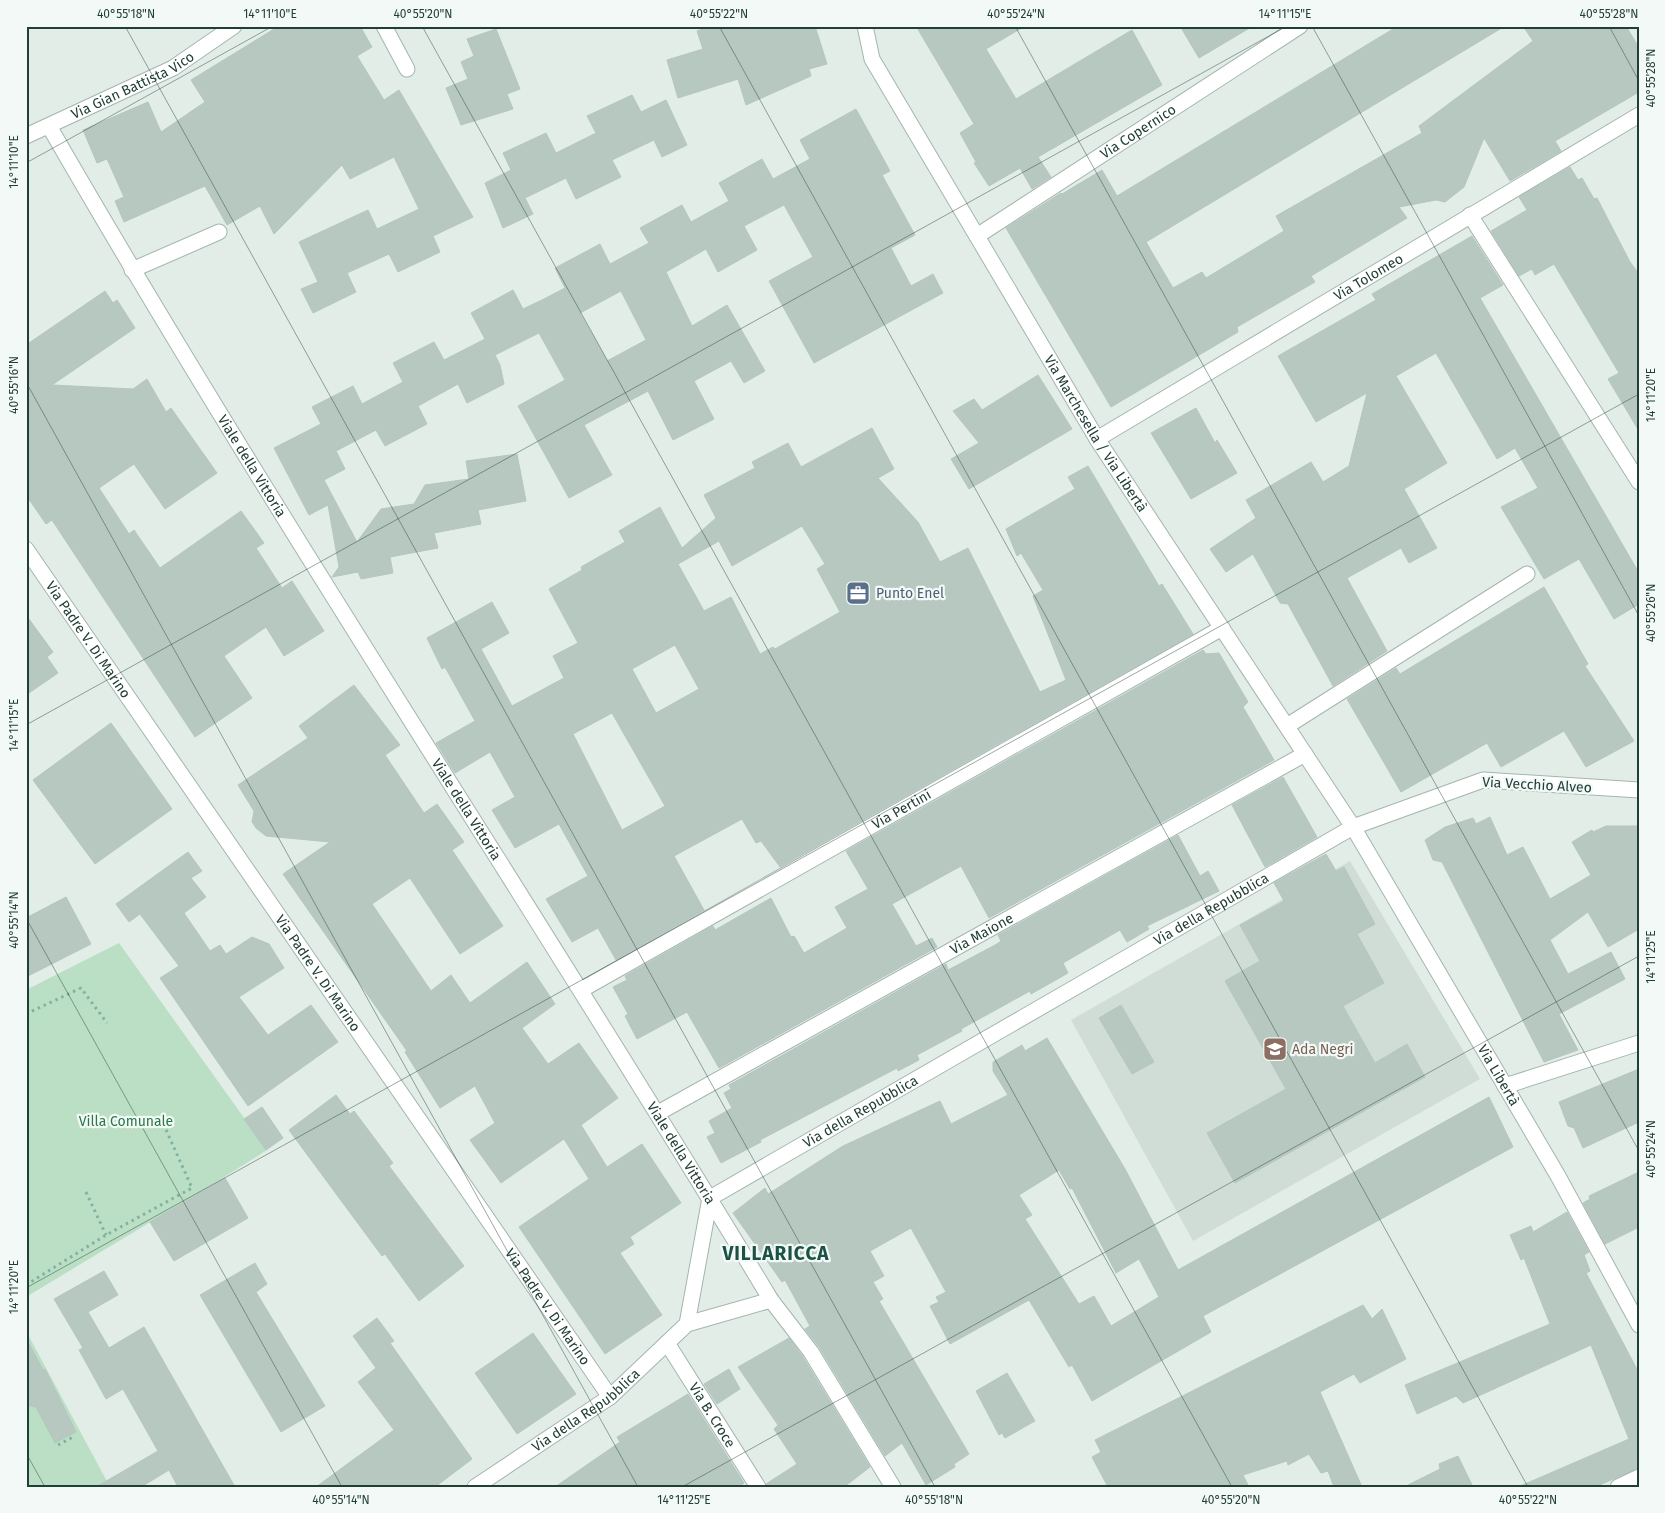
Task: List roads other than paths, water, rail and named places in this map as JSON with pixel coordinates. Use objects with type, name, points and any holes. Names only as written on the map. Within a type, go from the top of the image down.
[{"type":"street","name":"Via Gian Battista Vico","points":[[26,136],[173,68],[234,26]]},
{"type":"street","points":[[384,26],[406,69]]},
{"type":"street","name":"Via Marchesella / Via Libertà","points":[[865,26],[872,59],[1097,439],[1353,826]]},
{"type":"street","name":"Via Copernico","points":[[977,236],[1300,26]]},
{"type":"street","name":"Via Tolomeo","points":[[1097,439],[1639,115]]},
{"type":"street","name":"Viale della Vittoria","points":[[49,126],[132,270],[351,628],[466,805],[658,1113],[771,1300],[811,1352],[893,1487]]},
{"type":"street","points":[[1470,215],[1639,482]]},
{"type":"street","points":[[132,270],[218,232]]},
{"type":"street","name":"Via Padre V. Di Marino","points":[[26,549],[610,1397]]},
{"type":"street","points":[[1287,726],[1527,574]]},
{"type":"street","name":"Via Pertini","points":[[581,990],[1222,628]]},
{"type":"street","name":"Via Maione","points":[[658,1113],[1305,754]]},
{"type":"street","name":"Via Vecchio Alveo","points":[[1353,826],[1483,780],[1638,792]]},
{"type":"street","name":"Via Libertà","points":[[1353,826],[1558,1176],[1639,1325]]},
{"type":"street","name":"Via della Repubblica","points":[[710,1198],[1353,826]]},
{"type":"street","points":[[1505,1086],[1639,1043]]},
{"type":"street","points":[[710,1198],[687,1324],[771,1300]]},
{"type":"street","name":"Via della Repubblica","points":[[476,1487],[610,1397],[687,1324]]},
{"type":"street","name":"Via B. Croce","points":[[667,1343],[758,1487]]},
{"type":"street","points":[[1618,1487],[1639,1477]]},
{"type":"place","name":"Punto Enel","points":[[858,593]]},
{"type":"place","name":"Ada Negri","points":[[1275,1049]]},
{"type":"district","name":"VILLARICCA","points":[[776,1253]]},
{"type":"park label","name":"Villa Comunale","points":[[126,1121]]}]
